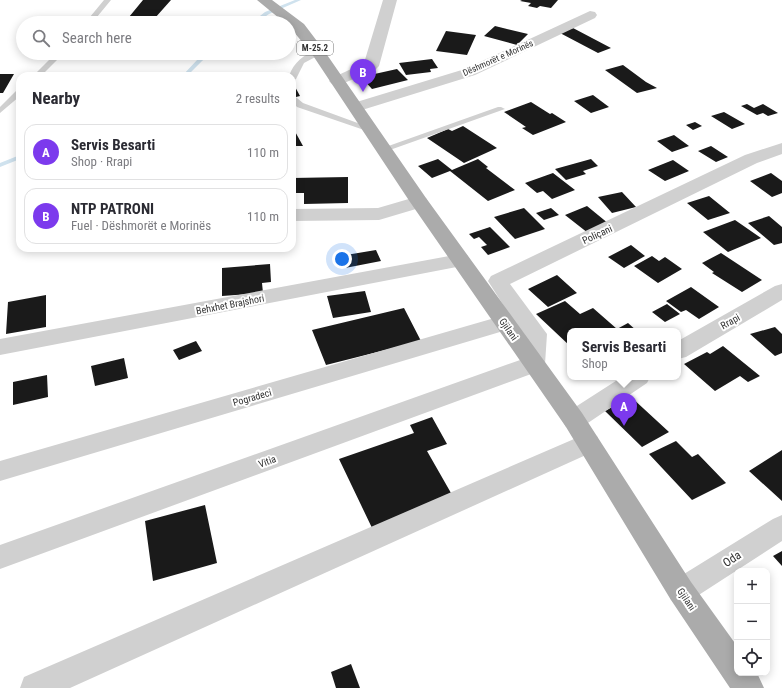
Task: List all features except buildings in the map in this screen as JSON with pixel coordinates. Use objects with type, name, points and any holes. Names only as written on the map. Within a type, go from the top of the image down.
[{"type":"main road","name":"Gjilani","points":[[268,2],[287,16]]},
{"type":"main road","name":"Gjilani","points":[[296,24],[318,52],[419,202],[574,420],[681,591],[734,666]]},
{"type":"main road","name":"Gjilani","points":[[740,676],[748,688]]},
{"type":"street","points":[[337,81],[371,66],[390,0]]},
{"type":"street","name":"Dëshmorët e Morinës","points":[[356,107],[470,72],[590,15]]},
{"type":"street","name":"Poliçani","points":[[534,364],[536,334],[509,300],[498,281],[751,159],[782,148]]},
{"type":"street","points":[[296,215],[379,214],[419,202]]},
{"type":"street","name":"Behxhet Brajshori","points":[[0,347],[460,260]]},
{"type":"street","name":"Rrapi","points":[[681,349],[782,291]]},
{"type":"street","name":"Pogradeci","points":[[0,471],[505,323]]},
{"type":"street","name":"Vitia","points":[[0,558],[534,364]]},
{"type":"street","points":[[574,420],[634,380]]},
{"type":"street","points":[[35,688],[588,443]]},
{"type":"street","name":"Oda","points":[[681,591],[782,527]]},
{"type":"lane","points":[[94,16],[108,0]]},
{"type":"lane","points":[[294,72],[295,68],[303,58],[318,52]]},
{"type":"lane","points":[[41,72],[53,60]]},
{"type":"lane","points":[[0,111],[16,96]]},
{"type":"lane","points":[[296,100],[300,105],[370,129]]},
{"type":"lane","points":[[384,149],[501,109]]},
{"type":"waterway","points":[[263,16],[299,0]]},
{"type":"waterway","points":[[188,72],[200,60]]},
{"type":"waterway","points":[[0,165],[16,159]]},
{"type":"place","name":"NTP PATRONI","points":[[363,92]]},
{"type":"place","name":"Servis Besarti","points":[[624,426]]}]
